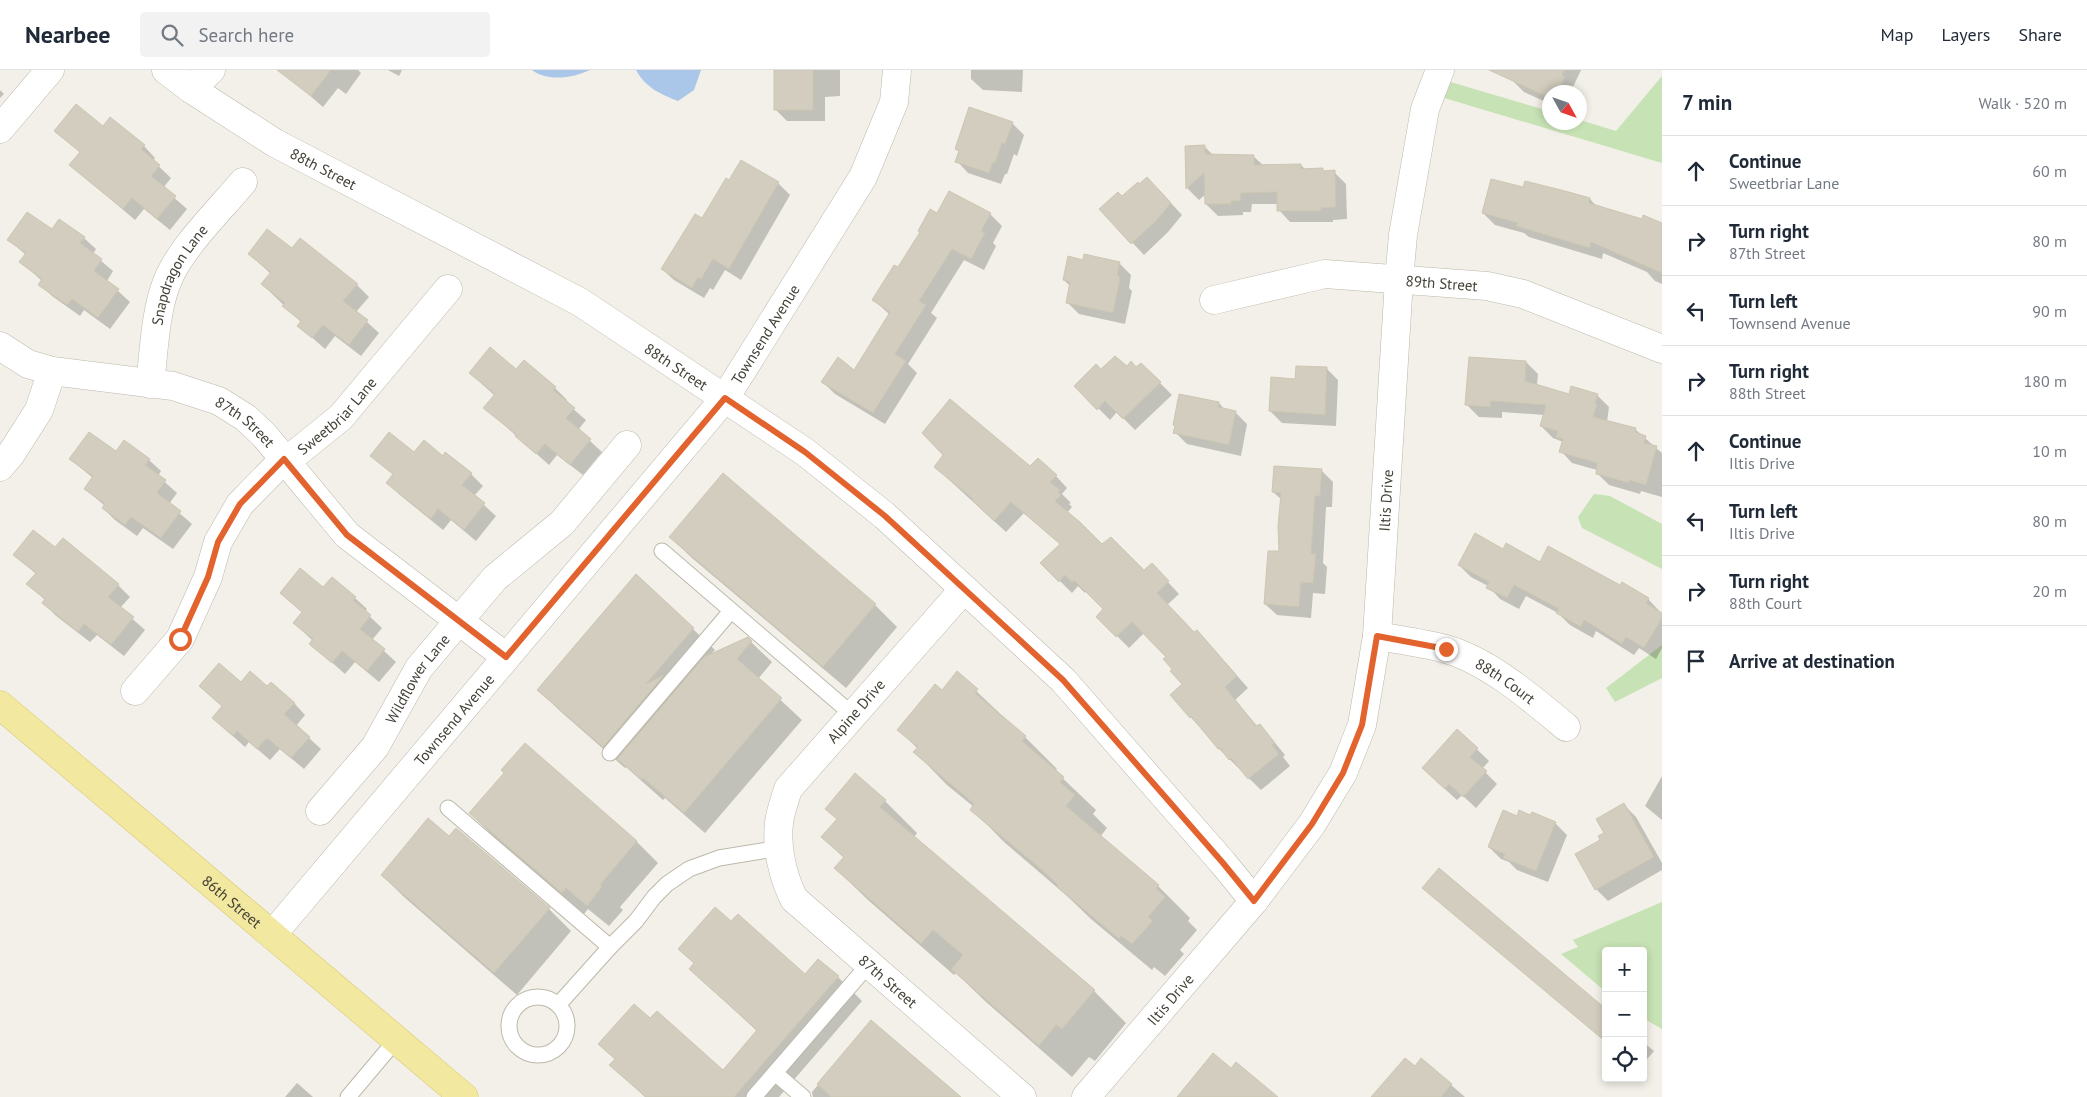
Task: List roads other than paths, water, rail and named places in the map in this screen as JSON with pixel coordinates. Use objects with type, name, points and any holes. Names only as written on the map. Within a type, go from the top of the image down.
[{"type":"main road","name":"86th Street","points":[[0,705],[464,1097]]},
{"type":"street","points":[[0,129],[50,70]]},
{"type":"street","name":"88th Street","points":[[166,70],[191,89],[275,143],[580,302],[805,452],[885,516],[1063,680],[1254,901]]},
{"type":"street","points":[[191,89],[211,70]]},
{"type":"street","name":"Townsend Avenue","points":[[272,935],[725,398],[862,177],[894,102],[897,70]]},
{"type":"street","name":"Iltis Drive","points":[[1086,1097],[1254,901],[1312,824],[1343,773],[1362,725],[1377,636],[1399,280],[1404,235],[1425,109],[1440,70]]},
{"type":"street","name":"Snapdragon Lane","points":[[150,384],[159,317],[167,282],[186,250],[243,182]]},
{"type":"street","name":"89th Street","points":[[1214,300],[1325,274],[1487,286],[1523,294],[1662,349]]},
{"type":"street","name":"Sweetbriar Lane","points":[[135,691],[180,639],[208,577],[218,542],[240,504],[284,459],[294,455],[342,417],[448,289]]},
{"type":"street","name":"87th Street","points":[[0,346],[28,364],[52,371],[172,386],[219,401],[246,418],[264,435],[347,535],[506,657]]},
{"type":"street","points":[[0,467],[39,410],[52,371]]},
{"type":"street","name":"Wildflower Lane","points":[[320,811],[375,747],[419,668],[496,578],[562,523],[626,445]]},
{"type":"street","name":"Alpine Drive","points":[[780,848],[778,823],[788,789],[964,589]]},
{"type":"street","name":"88th Court","points":[[1377,636],[1446,649],[1473,661],[1522,690],[1566,727]]},
{"type":"street","name":"87th Street","points":[[780,848],[785,880],[794,900],[1022,1097]]},
{"type":"lane","points":[[662,551],[852,715]]},
{"type":"lane","points":[[610,753],[731,611]]},
{"type":"lane","points":[[448,808],[610,947]]},
{"type":"lane","points":[[559,1004],[636,921],[661,891],[689,869],[719,858],[780,848]]},
{"type":"lane","points":[[754,1097],[869,964]]},
{"type":"lane","points":[[348,1097],[396,1040]]},
{"type":"lane","points":[[775,1073],[803,1097]]},
{"type":"water","points":[[532,70],[590,70],[561,78],[545,76]]},
{"type":"water","points":[[636,70],[701,70],[694,90],[678,101],[654,90]]}]
